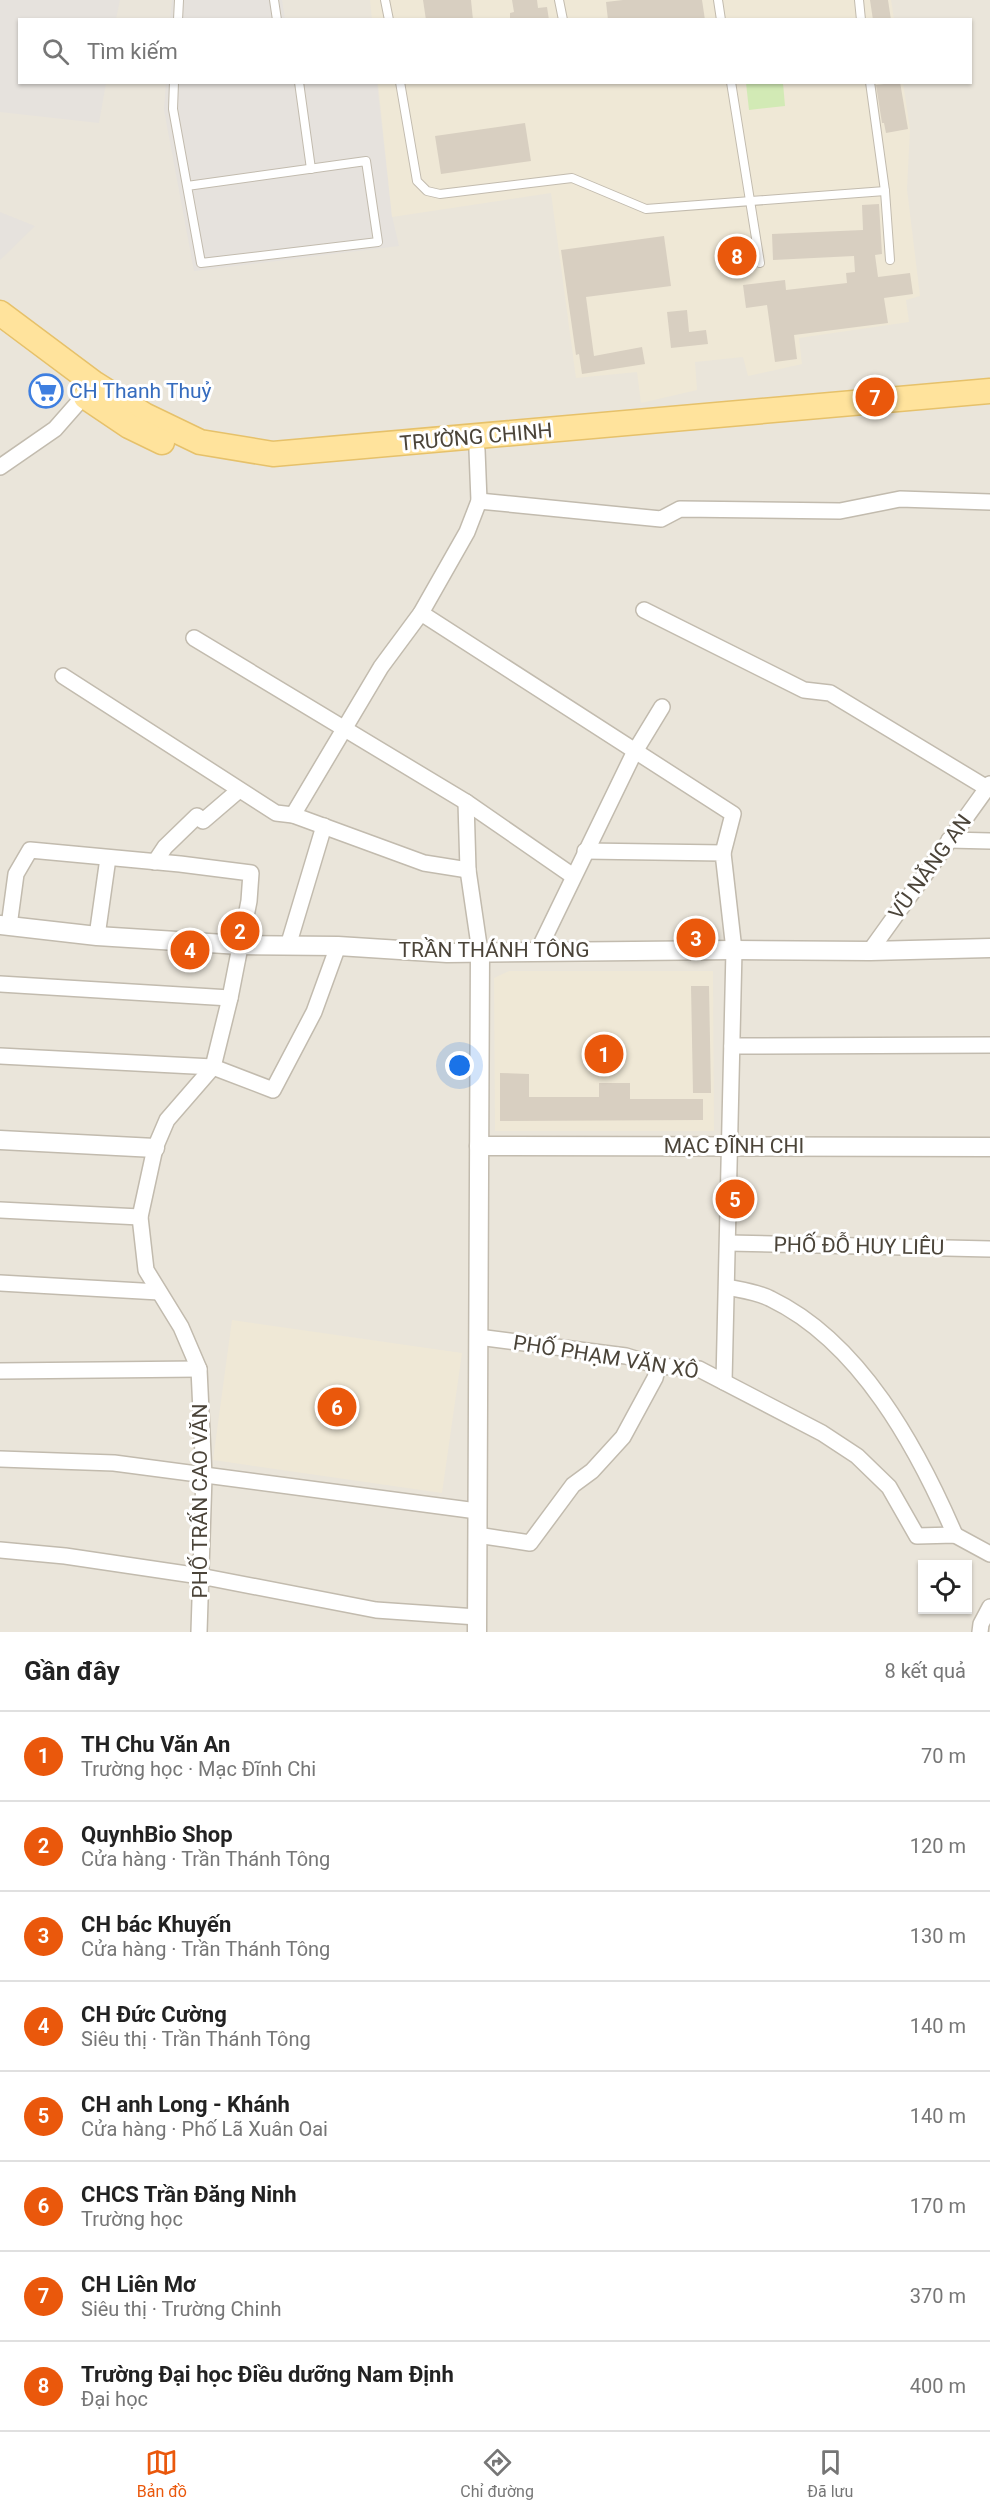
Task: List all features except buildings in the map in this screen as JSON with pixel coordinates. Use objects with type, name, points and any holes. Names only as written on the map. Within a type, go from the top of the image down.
[{"type":"main road","name":"TRƯỜNG CHINH","points":[[0,313],[95,384],[144,415],[200,442],[273,454],[990,391]]},
{"type":"main road","name":"TRƯỜNG CHINH","points":[[0,333],[84,396],[129,426],[193,456],[266,469],[990,404]]},
{"type":"street","points":[[0,467],[55,429],[84,396]]},
{"type":"street","points":[[293,815],[381,667],[421,613],[468,532],[479,501],[477,450]]},
{"type":"street","points":[[479,501],[662,519],[680,509],[840,511],[900,499],[990,502]]},
{"type":"street","points":[[644,610],[804,690],[830,693],[988,786]]},
{"type":"street","points":[[421,613],[634,753],[733,814],[723,853],[734,950],[724,1382]]},
{"type":"street","points":[[194,638],[466,802],[573,876]]},
{"type":"street","points":[[63,676],[238,791],[276,813],[293,815],[424,862],[468,870]]},
{"type":"street","points":[[537,951],[634,753],[662,707]]},
{"type":"street","name":"VŨ NĂNG AN","points":[[870,951],[988,786]]},
{"type":"street","points":[[155,862],[165,847],[197,816],[203,821],[238,791]]},
{"type":"street","points":[[0,1550],[65,1556],[200,1576],[376,1610],[477,1624],[480,952],[468,870],[466,802]]},
{"type":"street","points":[[288,946],[324,826]]},
{"type":"street","points":[[949,840],[990,841]]},
{"type":"street","points":[[0,1371],[199,1370],[181,1327],[146,1270],[140,1217],[155,1148],[167,1120],[213,1067],[230,998],[249,901],[251,873],[30,850],[16,874],[4,926]]},
{"type":"street","points":[[585,851],[723,853]]},
{"type":"street","points":[[97,936],[108,858]]},
{"type":"street","name":"TRẦN THÁNH TÔNG","points":[[4,926],[97,936],[240,945],[338,946],[447,953],[870,951],[990,948]]},
{"type":"street","points":[[0,1056],[213,1067],[273,1090],[314,1012],[338,946]]},
{"type":"street","points":[[0,984],[230,998]]},
{"type":"street","points":[[732,1046],[990,1045]]},
{"type":"street","points":[[0,1140],[155,1148]]},
{"type":"street","name":"MẠC ĐĨNH CHI","points":[[479,1146],[990,1147]]},
{"type":"street","points":[[0,1210],[140,1217]]},
{"type":"street","name":"PHỐ ĐỖ HUY LIÊU","points":[[728,1243],[990,1249]]},
{"type":"street","points":[[0,1283],[159,1292]]},
{"type":"street","points":[[727,1287],[769,1297],[831,1339],[856,1366],[892,1418],[932,1483],[955,1535],[990,1554]]},
{"type":"street","name":"PHỐ PHẠM VĂN XÔ","points":[[478,1337],[626,1356],[658,1366],[699,1369],[822,1433],[857,1456],[889,1487],[917,1536],[955,1535]]},
{"type":"street","points":[[477,1535],[530,1543],[573,1485],[592,1471],[623,1437],[655,1378],[658,1366]]},
{"type":"street","name":"PHỐ TRẤN CAO VĂN","points":[[199,1370],[204,1476],[199,1632]]},
{"type":"street","points":[[0,1459],[114,1463],[477,1511]]},
{"type":"street","points":[[980,1632],[981,1624],[990,1607]]},
{"type":"lane","points":[[178,18],[179,0]]},
{"type":"lane","points":[[274,0],[277,18]]},
{"type":"lane","points":[[386,0],[389,18]]},
{"type":"lane","points":[[559,0],[563,18]]},
{"type":"lane","points":[[721,18],[718,1],[729,0]]},
{"type":"lane","points":[[859,0],[861,18]]},
{"type":"lane","points":[[174,84],[173,109],[187,186],[201,263],[378,242],[366,161],[187,186]]},
{"type":"lane","points":[[299,84],[310,169]]},
{"type":"lane","points":[[400,84],[417,181],[428,191],[440,194],[572,178],[646,209],[885,191]]},
{"type":"lane","points":[[731,84],[760,263]]},
{"type":"lane","points":[[870,84],[885,191],[890,260]]},
{"type":"shaded area","points":[[0,0],[990,0],[990,1632],[0,1632]]},
{"type":"shaded area","points":[[0,0],[120,0],[116,18],[18,18],[18,84],[106,84],[99,123],[0,112]]},
{"type":"shaded area","points":[[172,0],[282,0],[285,18],[170,18]]},
{"type":"shaded area","points":[[370,0],[891,0],[894,18],[372,18]]},
{"type":"shaded area","points":[[166,84],[377,84],[392,216],[399,246],[194,271],[164,110]]},
{"type":"shaded area","points":[[378,84],[903,84],[910,129],[907,189],[920,296],[906,300],[909,322],[799,338],[802,364],[748,376],[743,357],[695,362],[697,390],[641,403],[637,372],[576,378],[551,193],[392,217]]},
{"type":"shaded area","points":[[0,212],[35,226],[0,260]]},
{"type":"shaded area","points":[[509,971],[713,971],[714,1131],[495,1131],[494,978]]},
{"type":"shaded area","points":[[232,1320],[462,1353],[442,1493],[213,1460]]},
{"type":"green space","points":[[746,84],[783,84],[785,106],[749,110]]},
{"type":"place","name":"Trường Đại học Điều dưỡng Nam Định","points":[[737,256]]},
{"type":"place","name":"CH Thanh Thuỷ","points":[[46,391]]},
{"type":"place","name":"CH Liên Mơ","points":[[875,397]]},
{"type":"place","name":"QuynhBio Shop","points":[[240,931]]},
{"type":"place","name":"CH bác Khuyến","points":[[696,938]]},
{"type":"place","name":"CH Đức Cường","points":[[190,950]]},
{"type":"place","name":"TH Chu Văn An","points":[[604,1054]]},
{"type":"place","name":"CH anh Long - Khánh","points":[[735,1199]]},
{"type":"place","name":"CHCS Trần Đăng Ninh","points":[[337,1407]]}]
